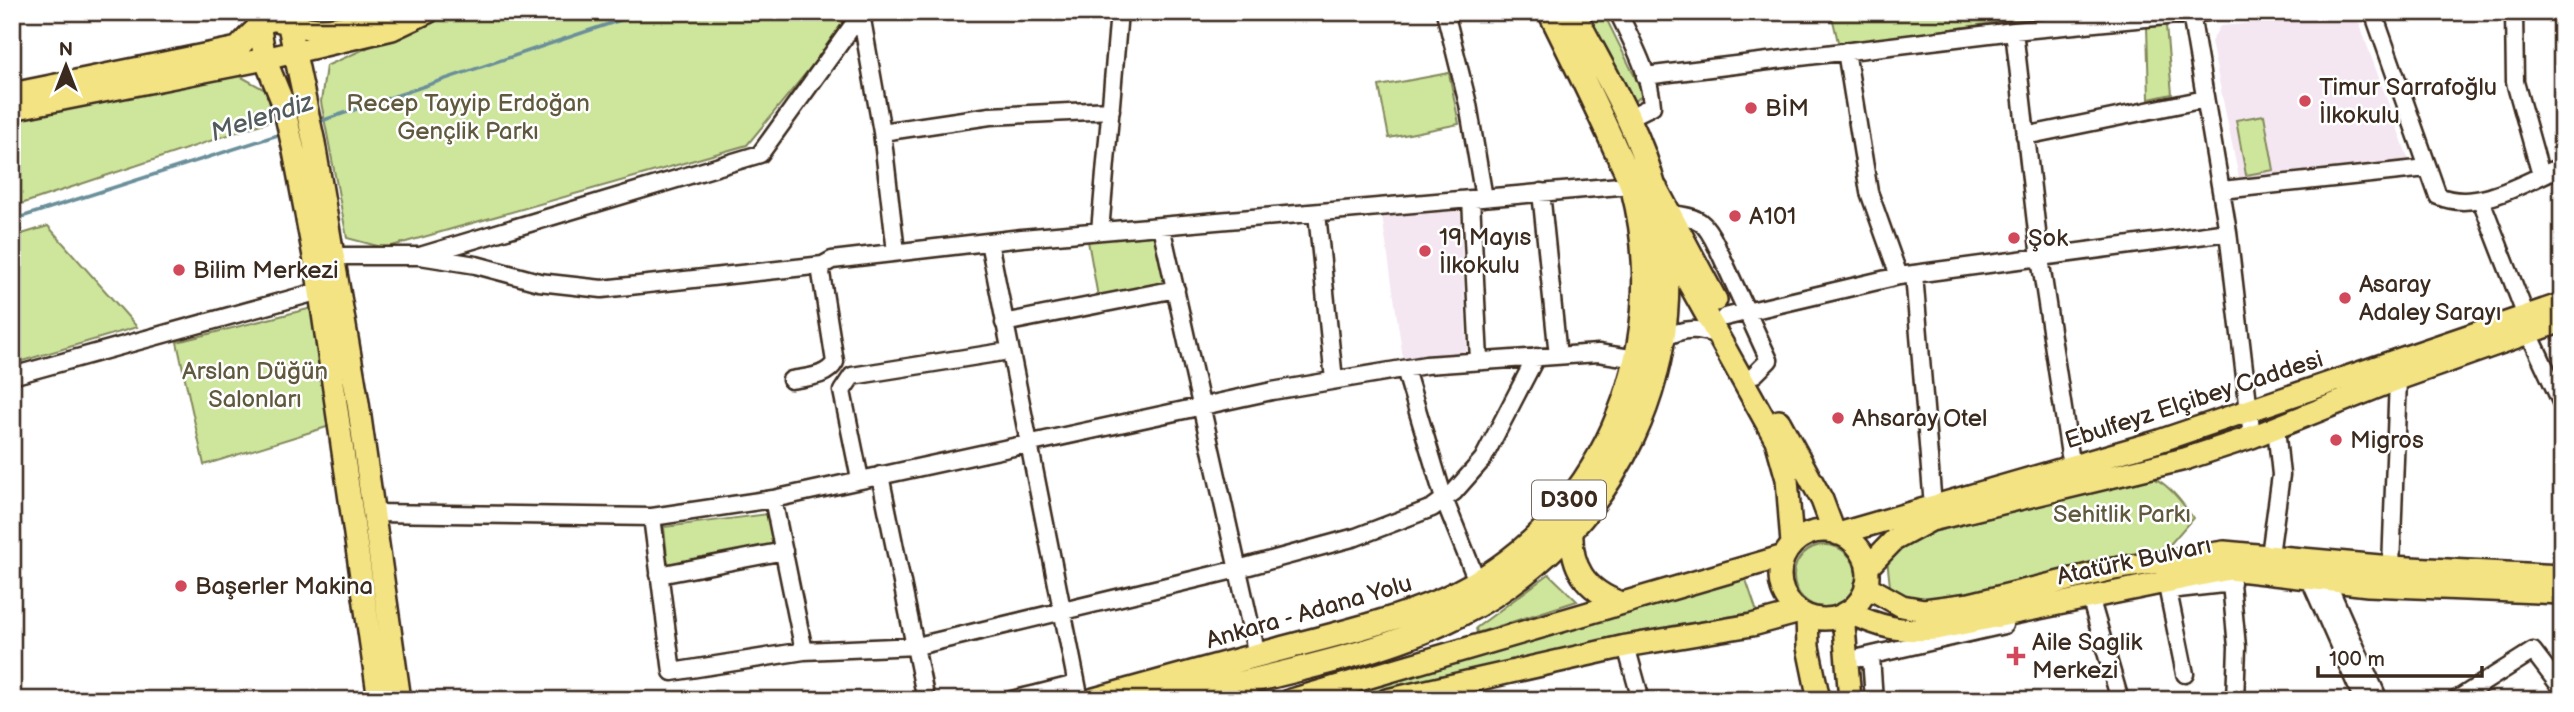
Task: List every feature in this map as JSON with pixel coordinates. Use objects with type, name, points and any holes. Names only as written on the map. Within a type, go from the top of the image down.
[{"type":"highway","name":"Ankara - Adana Yolu","points":[[1177,700],[1383,645],[1443,623],[1489,599],[1520,579],[1573,529],[1605,489],[1627,451],[1655,381],[1665,338],[1666,242],[1642,183],[1591,94],[1549,12]]},
{"type":"highway","name":"Ankara - Adana Yolu","points":[[1094,700],[1387,620],[1446,598],[1477,581],[1529,543],[1584,481],[1618,421],[1637,359],[1646,306],[1646,267],[1642,183],[1626,119],[1573,12]]},
{"type":"main road","points":[[258,18],[272,20],[287,17],[317,30],[338,27],[387,12]]},
{"type":"main road","points":[[12,109],[265,59],[392,29],[428,12]]},
{"type":"main road","points":[[287,17],[304,96],[304,147],[320,291],[379,700]]},
{"type":"main road","points":[[258,18],[265,59],[304,147],[333,256],[400,700]]},
{"type":"main road","points":[[12,94],[238,48],[258,18]]},
{"type":"main road","points":[[1387,700],[1626,646],[1804,614],[1825,619],[1845,613],[1858,603],[1867,577],[1860,551],[1836,533],[1822,500],[1755,374],[1666,242],[1633,162],[1591,94]]},
{"type":"main road","points":[[1642,183],[1671,214],[1776,440],[1787,479],[1788,550],[1780,574],[1783,592],[1804,614],[1819,700]]},
{"type":"main road","name":"Ebulfeyz Elçibey Caddesi","points":[[1867,577],[1894,540],[1931,520],[2185,458],[2252,437],[2528,324],[2562,304]]},
{"type":"main road","name":"Ebulfeyz Elçibey Caddesi","points":[[1836,533],[2156,442],[2528,324],[2562,321]]},
{"type":"main road","points":[[1573,529],[1571,548],[1574,564],[1586,583],[1601,596],[1620,603]]},
{"type":"main road","points":[[1292,700],[1788,550],[1811,533],[1836,533]]},
{"type":"main road","name":"Atatürk Bulvarı","points":[[1845,613],[1884,628],[1906,632],[1936,629],[2228,568],[2270,555],[2368,585],[2562,593]]},
{"type":"main road","name":"Atatürk Bulvarı","points":[[1867,577],[1902,606],[1924,610],[1970,604],[2113,569],[2391,567],[2562,576]]},
{"type":"main road","points":[[1845,613],[1850,700]]},
{"type":"street","points":[[1100,231],[1119,12]]},
{"type":"street","points":[[1445,12],[1451,26],[1468,104],[1477,198],[1479,360]]},
{"type":"street","points":[[1618,12],[1645,76],[1651,106],[1626,119]]},
{"type":"street","points":[[2373,12],[2438,196],[2452,201],[2481,200],[2562,166]]},
{"type":"street","points":[[2514,12],[2515,82],[2541,175]]},
{"type":"street","points":[[866,13],[896,253]]},
{"type":"street","points":[[420,256],[760,154],[866,13]]},
{"type":"street","points":[[1645,76],[1846,51],[2199,13],[2205,99],[2228,232],[2252,437]]},
{"type":"street","points":[[2014,32],[2040,258],[2070,455]]},
{"type":"street","points":[[1846,51],[1869,192],[1907,275],[1933,506]]},
{"type":"street","points":[[2025,136],[2205,99]]},
{"type":"street","points":[[882,132],[990,116],[1111,110]]},
{"type":"street","points":[[2222,190],[2427,168]]},
{"type":"street","points":[[333,256],[420,256],[475,265],[539,282],[602,289],[824,265],[832,260],[989,242],[1642,183]]},
{"type":"street","points":[[1541,192],[1558,356]]},
{"type":"street","points":[[2481,200],[2562,404]]},
{"type":"street","points":[[1317,213],[1334,380]]},
{"type":"street","points":[[1671,214],[1690,216],[1707,226],[1769,360],[1755,374]]},
{"type":"street","points":[[1161,226],[1257,655]]},
{"type":"street","points":[[1665,338],[1685,329],[1723,327],[1748,312],[1907,275],[2228,232]]},
{"type":"street","points":[[989,242],[1078,692],[1011,700]]},
{"type":"street","points":[[791,380],[831,370],[835,362],[821,285],[824,265]]},
{"type":"street","points":[[1004,323],[1176,289]]},
{"type":"street","points":[[12,376],[320,291]]},
{"type":"street","points":[[860,480],[842,391],[852,376],[1009,351]]},
{"type":"street","points":[[373,513],[652,517],[773,499],[1203,405],[1334,380],[1479,360],[1598,354],[1637,359]]},
{"type":"street","points":[[652,517],[672,672],[804,651],[917,646],[1238,569],[1356,537],[1432,508],[1483,459],[1536,357]]},
{"type":"street","points":[[1405,369],[1444,499],[1477,581]]},
{"type":"street","points":[[2391,567],[2398,379]]},
{"type":"street","points":[[2270,555],[2281,475],[2276,428]]},
{"type":"street","points":[[880,475],[926,700]]},
{"type":"street","points":[[773,499],[804,651]]},
{"type":"street","points":[[659,575],[784,551]]},
{"type":"street","points":[[1846,660],[1871,657],[2144,591],[2168,590],[2228,568],[2237,647],[2233,700]]},
{"type":"street","points":[[2313,568],[2363,700]]},
{"type":"street","points":[[2313,568],[2379,700]]},
{"type":"street","points":[[2168,590],[2185,674]]},
{"type":"street","points":[[2092,604],[2120,700]]},
{"type":"street","points":[[1626,646],[1641,700]]},
{"type":"street","points":[[2456,700],[2533,651],[2562,689]]},
{"type":"street","points":[[1871,657],[1874,700]]},
{"type":"shaded area","name":"Timur Sarrafoğlu İlkokulu","points":[[2344,15],[2359,23],[2409,160],[2239,178],[2211,42],[2220,26]]},
{"type":"shaded area","name":"19 Mayıs İlkokulu","points":[[1460,209],[1467,352],[1403,358],[1382,216]]},
{"type":"green space","name":"Recep Tayyip Erdoğan Gençlik Parkı","points":[[448,12],[850,12],[816,61],[747,145],[385,248],[347,238],[321,102],[326,66]]},
{"type":"green space","points":[[1587,12],[1603,12],[1644,95],[1632,102]]},
{"type":"green space","points":[[1831,12],[2105,12],[2012,20],[1839,46]]},
{"type":"green space","points":[[2147,26],[2166,26],[2172,94],[2149,99]]},
{"type":"green space","points":[[1449,73],[1459,124],[1389,138],[1379,86]]},
{"type":"green space","points":[[238,75],[267,91],[273,120],[12,207],[12,120]]},
{"type":"green space","points":[[2264,115],[2274,170],[2246,175],[2236,120]]},
{"type":"green space","points":[[48,226],[137,327],[12,364],[12,237]]},
{"type":"green space","points":[[1154,233],[1167,285],[1098,297],[1088,241]]},
{"type":"green space","name":"Arslan Düğün Salonları","points":[[312,308],[330,426],[204,465],[177,342]]},
{"type":"green space","name":"Sehitlik Parkı","points":[[2117,469],[2153,477],[2170,489],[2193,518],[2166,549],[1919,604],[1892,604],[1884,532]]},
{"type":"green space","points":[[768,514],[774,545],[668,566],[664,527]]},
{"type":"green space","points":[[1825,545],[1837,547],[1847,554],[1854,564],[1854,588],[1847,598],[1837,605],[1825,607],[1813,605],[1803,598],[1796,588],[1794,576],[1796,564],[1803,554],[1813,547]]},
{"type":"green space","points":[[1743,571],[1757,612],[1672,626],[1347,700],[1313,700],[1584,626]]},
{"type":"green space","points":[[1549,574],[1577,601],[1477,633],[1476,628]]},
{"type":"waterway","name":"Melendiz","points":[[318,122],[644,12]]},
{"type":"waterway","name":"Melendiz","points":[[12,220],[284,133]]},
{"type":"place","name":"Timur Sarrafoğlu İlkokulu","points":[[2305,101]]},
{"type":"place","name":"BİM","points":[[1751,108]]},
{"type":"place","name":"A101","points":[[1735,216]]},
{"type":"place","name":"Şok","points":[[2014,238]]},
{"type":"place","name":"19 Mayıs İlkokulu","points":[[1425,251]]},
{"type":"place","name":"Bilim Merkezi","points":[[179,270]]},
{"type":"place","name":"Asaray Adaley Sarayı","points":[[2345,298]]},
{"type":"place","name":"Ahsaray Otel","points":[[1838,418]]},
{"type":"place","name":"Migros","points":[[2336,440]]},
{"type":"place","name":"Başerler Makina","points":[[181,586]]},
{"type":"place","name":"Aile Saglik Merkezi","points":[[2016,656]]}]
